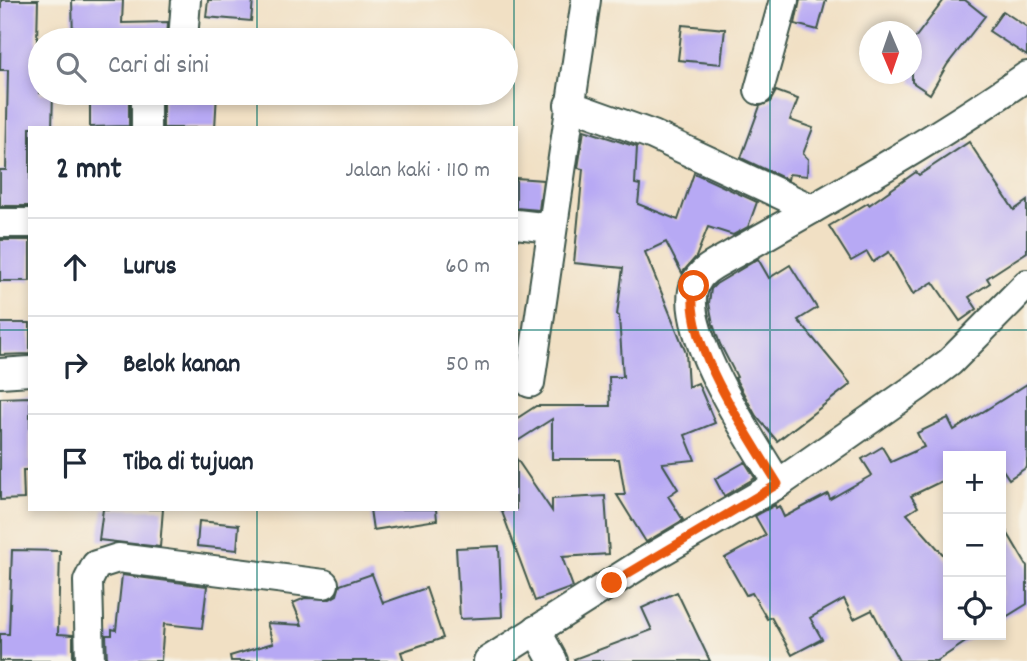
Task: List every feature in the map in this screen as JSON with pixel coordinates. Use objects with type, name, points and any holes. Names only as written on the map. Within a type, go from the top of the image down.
[{"type":"street","points":[[184,28],[186,0]]},
{"type":"street","points":[[530,383],[586,0]]},
{"type":"street","points":[[759,90],[784,0]]},
{"type":"street","points":[[778,484],[713,375],[691,300],[694,286],[705,271],[972,114],[1027,76]]},
{"type":"street","points":[[146,105],[146,126]]},
{"type":"street","points":[[569,105],[653,135],[812,209]]},
{"type":"street","points":[[0,223],[28,223]]},
{"type":"street","points":[[518,224],[551,228]]},
{"type":"street","points":[[488,661],[647,560],[778,484],[950,362],[1027,284]]},
{"type":"street","points":[[0,373],[28,371]]},
{"type":"street","points":[[90,661],[88,581],[96,565],[106,561],[118,558],[324,584]]},
{"type":"street","points":[[536,631],[553,661]]},
{"type":"building","points":[[1,0],[38,0],[37,28],[28,28],[28,105],[53,105],[52,126],[28,126],[28,206],[0,206],[0,170],[6,170],[8,70],[0,70]]},
{"type":"building","points":[[72,0],[123,0],[122,23],[168,22],[168,28],[73,28]]},
{"type":"building","points":[[208,0],[253,0],[251,21],[206,17]]},
{"type":"building","points":[[800,0],[826,0],[818,30],[795,24]]},
{"type":"building","points":[[944,0],[965,0],[985,16],[947,65],[930,94],[915,84],[922,84],[922,29]]},
{"type":"building","points":[[1003,11],[1027,27],[1027,56],[989,31]]},
{"type":"building","points":[[682,25],[725,29],[721,64],[678,60]]},
{"type":"building","points":[[776,91],[798,99],[790,120],[813,128],[803,154],[808,159],[807,176],[789,174],[788,180],[741,158],[760,106],[770,102]]},
{"type":"building","points":[[90,105],[129,105],[129,126],[90,126]]},
{"type":"building","points":[[163,105],[216,105],[215,126],[163,126]]},
{"type":"building","points":[[584,130],[637,147],[635,184],[640,185],[638,204],[678,220],[694,173],[757,202],[748,227],[733,235],[708,227],[696,257],[682,273],[666,242],[645,252],[686,353],[688,387],[698,383],[715,423],[685,435],[695,460],[662,463],[678,489],[668,496],[683,520],[646,542],[617,495],[625,495],[619,459],[552,459],[552,419],[518,441],[518,418],[536,406],[610,406],[609,377],[623,377],[617,315],[623,268],[574,263],[583,169],[578,168]]},
{"type":"building","points":[[969,142],[1014,210],[1027,201],[1027,252],[987,278],[990,283],[969,297],[977,309],[960,321],[933,282],[913,294],[889,252],[873,262],[867,252],[851,261],[829,226],[868,203],[869,205],[916,172],[919,175]]},
{"type":"building","points":[[518,178],[543,180],[539,210],[518,208]]},
{"type":"building","points":[[0,240],[28,240],[28,281],[0,281]]},
{"type":"building","points":[[758,259],[769,278],[790,265],[817,308],[798,320],[851,384],[777,441],[756,416],[735,378],[737,377],[713,324],[709,303],[711,289],[716,284]]},
{"type":"building","points":[[0,323],[28,323],[28,354],[0,355]]},
{"type":"building","points":[[1027,384],[1027,467],[1009,479],[1006,474],[1006,451],[943,451],[943,480],[911,496],[918,507],[907,514],[943,554],[943,640],[968,640],[937,661],[899,661],[872,610],[854,619],[844,599],[810,618],[822,639],[792,655],[771,617],[767,619],[752,593],[746,595],[725,558],[766,535],[755,516],[775,505],[776,508],[779,506],[784,517],[828,494],[830,499],[872,475],[862,459],[882,447],[891,462],[924,447],[917,433],[948,418],[954,430]]},
{"type":"building","points":[[28,397],[28,470],[23,470],[24,499],[0,500],[0,398]]},
{"type":"building","points":[[518,461],[552,511],[552,499],[605,496],[609,554],[562,557],[573,587],[535,601],[502,511],[518,511]]},
{"type":"building","points":[[745,462],[755,478],[724,496],[715,479]]},
{"type":"building","points":[[103,511],[163,511],[160,547],[99,540]]},
{"type":"building","points":[[370,511],[436,511],[437,520],[373,530]]},
{"type":"building","points":[[199,521],[239,525],[237,550],[197,546]]},
{"type":"building","points":[[1006,530],[1027,566],[1027,604],[1006,617]]},
{"type":"building","points":[[499,546],[502,617],[460,619],[456,548]]},
{"type":"building","points":[[12,550],[60,551],[58,634],[73,635],[73,661],[0,661],[0,634],[9,634]]},
{"type":"building","points":[[372,574],[383,603],[426,588],[443,638],[401,652],[404,661],[231,661],[230,656],[273,643],[267,623],[302,625],[293,603],[305,598],[330,599],[337,595],[340,585]]},
{"type":"building","points":[[122,575],[207,586],[202,628],[164,624],[161,661],[107,661],[106,635],[112,635],[112,629],[116,630]]},
{"type":"building","points":[[677,592],[710,661],[575,661],[574,659],[652,630],[642,608]]},
{"type":"route","points":[[612,583],[778,484],[713,375],[693,313],[691,300],[694,286]]}]
